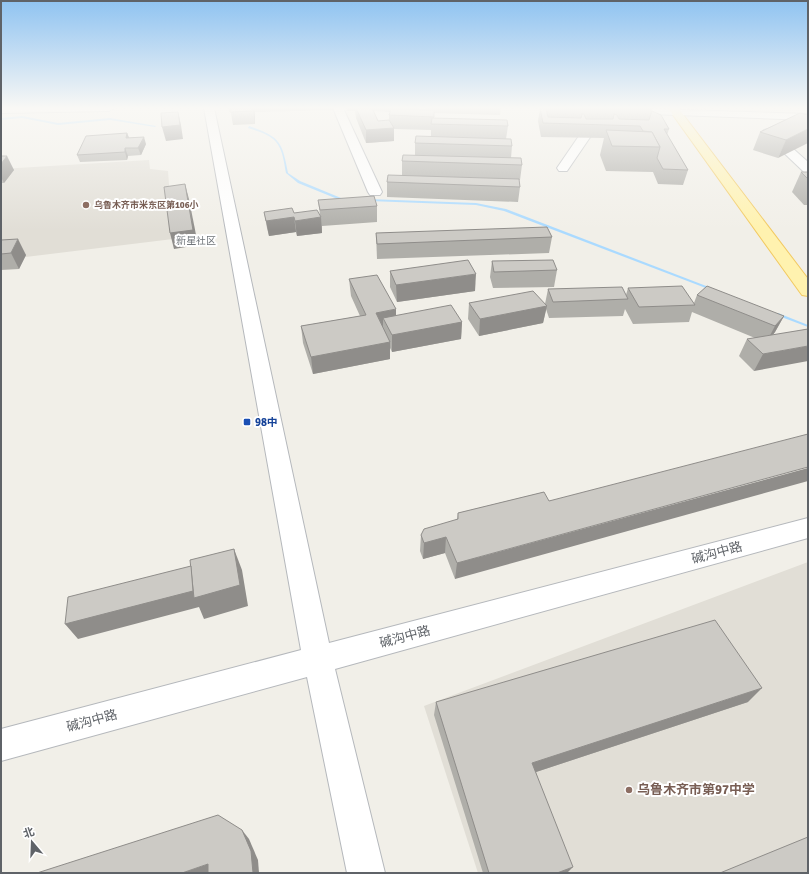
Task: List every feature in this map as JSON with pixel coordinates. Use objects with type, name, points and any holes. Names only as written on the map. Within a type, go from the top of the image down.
[{"type":"main road","points":[[704,149],[808,291]]},
{"type":"street","points":[[217,149],[318,660],[366,873]]},
{"type":"street","points":[[356,149],[375,192]]},
{"type":"street","points":[[563,168],[576,149]]},
{"type":"street","points":[[787,149],[808,169]]},
{"type":"street","name":"碱沟中路","points":[[1,745],[808,528]]},
{"type":"shaded area","name":"乌鲁木齐市米东区第106小","points":[[149,160],[150,169],[168,171],[173,239],[1,260],[1,169]]},
{"type":"shaded area","name":"乌鲁木齐市第97中学","points":[[808,562],[808,873],[478,873],[424,706]]},
{"type":"building","points":[[80,149],[125,149],[125,152],[77,155]]},
{"type":"building","points":[[660,149],[676,149],[688,170],[663,169],[657,158]]},
{"type":"building","points":[[403,155],[521,158],[522,165],[402,161]]},
{"type":"building","points":[[1,156],[7,156],[1,164]]},
{"type":"building","points":[[801,172],[808,172],[808,179]]},
{"type":"building","points":[[388,175],[519,179],[520,187],[387,182]]},
{"type":"building","points":[[185,184],[193,230],[170,233],[164,187]]},
{"type":"building","points":[[374,196],[377,206],[320,210],[318,200]]},
{"type":"building","points":[[292,208],[294,213],[317,210],[321,217],[295,221],[294,217],[266,221],[264,212]]},
{"type":"building","points":[[547,227],[552,237],[377,244],[376,233]]},
{"type":"building","points":[[18,239],[11,253],[1,254],[1,240]]},
{"type":"building","points":[[468,260],[476,274],[396,285],[390,271]]},
{"type":"building","points":[[553,260],[557,270],[494,272],[492,261]]},
{"type":"building","points":[[377,275],[396,309],[376,313],[390,342],[311,357],[301,326],[366,315],[349,279]]},
{"type":"building","points":[[682,286],[695,305],[639,307],[628,288]]},
{"type":"building","points":[[707,286],[784,316],[775,326],[697,295]]},
{"type":"building","points":[[622,287],[628,299],[553,302],[548,289]]},
{"type":"building","points":[[533,291],[547,306],[480,319],[469,303]]},
{"type":"building","points":[[451,305],[462,322],[392,335],[383,318]]},
{"type":"building","points":[[808,329],[808,346],[763,354],[747,339]]},
{"type":"building","points":[[808,434],[808,467],[457,563],[446,537],[424,543],[421,535],[424,529],[458,519],[458,513],[544,492],[549,501]]},
{"type":"building","points":[[234,549],[240,585],[194,598],[190,560]]},
{"type":"building","points":[[191,566],[193,591],[65,624],[68,597]]},
{"type":"building","points":[[715,620],[762,688],[532,763],[573,867],[557,873],[489,873],[436,702]]},
{"type":"building","points":[[218,815],[242,830],[251,851],[253,873],[208,873],[208,864],[182,873],[37,873]]},
{"type":"building","points":[[808,837],[808,873],[720,873]]},
{"type":"waterway","points":[[282,149],[287,173],[299,182],[341,199],[347,199]]},
{"type":"waterway","points":[[369,200],[476,204],[505,210],[712,289]]},
{"type":"waterway","points":[[777,314],[808,326]]},
{"type":"place","name":"乌鲁木齐市米东区第106小","points":[[86,205]]},
{"type":"place","name":"98中","points":[[247,422]]},
{"type":"place","name":"乌鲁木齐市第97中学","points":[[629,790]]},
{"type":"district","name":"新星社区","points":[[196,241]]}]
